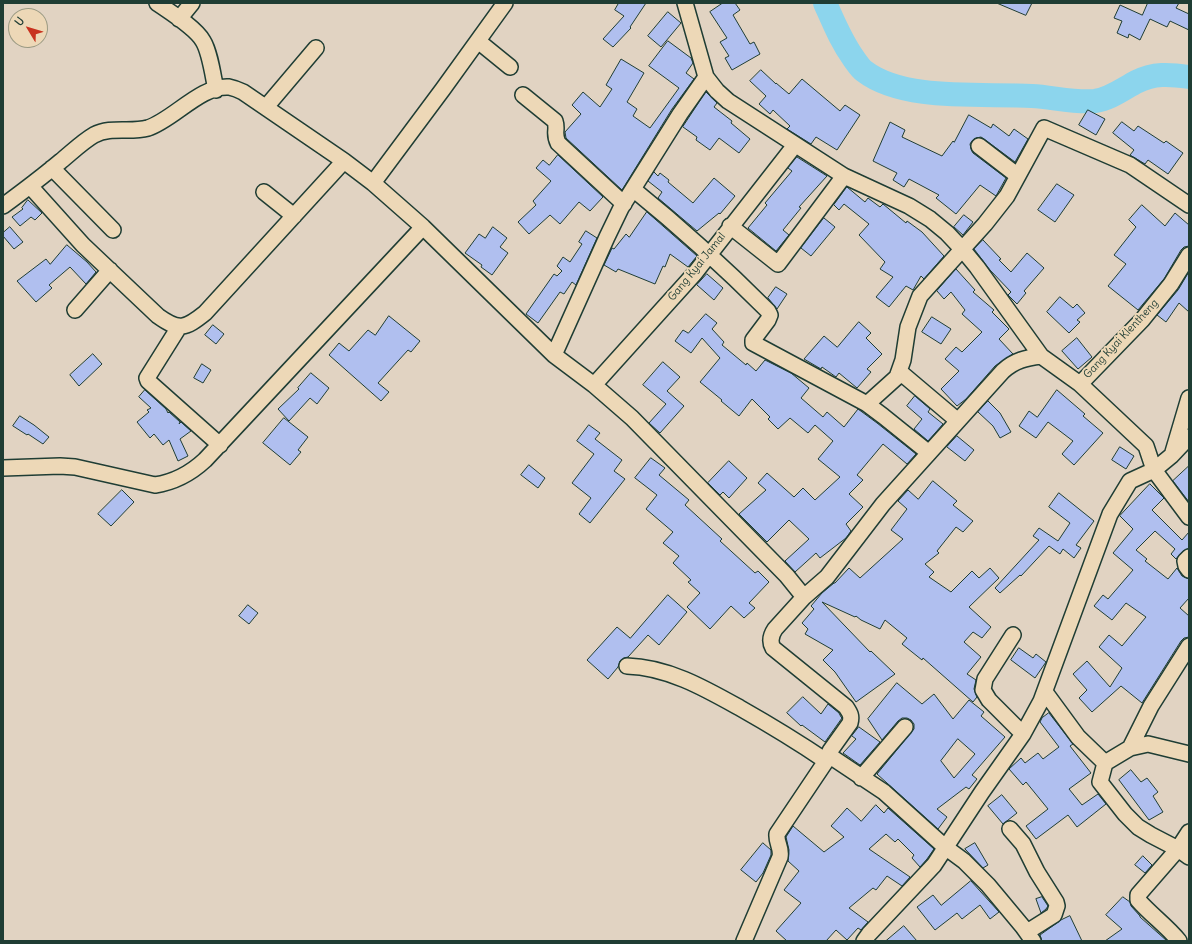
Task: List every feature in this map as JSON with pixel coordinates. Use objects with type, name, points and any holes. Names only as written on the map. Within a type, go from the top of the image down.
[{"type":"street","points":[[157,3],[197,33],[203,40],[216,90]]},
{"type":"street","points":[[179,19],[192,3]]},
{"type":"street","points":[[373,183],[505,3]]},
{"type":"street","points":[[685,3],[706,77],[717,91],[728,101],[844,176],[909,206],[930,219],[947,233],[963,250],[1041,356],[1080,384],[1146,446],[1154,470],[1189,517]]},
{"type":"street","points":[[478,41],[510,67]]},
{"type":"street","points":[[266,107],[316,48]]},
{"type":"street","points":[[554,355],[606,237],[624,204],[680,114],[706,77]]},
{"type":"street","points":[[3,206],[94,136],[113,130],[148,128],[164,120],[198,97],[216,90],[229,88],[243,92],[344,161],[373,183],[423,227],[554,355],[594,385],[632,418],[787,576],[804,597]]},
{"type":"street","points":[[522,95],[555,121],[557,126],[555,136],[558,143],[624,204]]},
{"type":"street","points":[[867,404],[893,381],[900,372],[908,327],[920,296],[963,250],[1007,196],[1044,128],[1130,165],[1189,205]]},
{"type":"street","name":"Gang Kyai Jamal","points":[[594,385],[695,273],[730,226],[795,145]]},
{"type":"street","points":[[979,146],[1018,176]]},
{"type":"street","points":[[30,186],[83,245],[158,316],[170,324],[179,327],[186,326],[205,313],[344,161]]},
{"type":"street","points":[[52,168],[113,230]]},
{"type":"street","points":[[730,226],[778,264],[844,176]]},
{"type":"street","points":[[633,189],[667,216],[768,311],[770,314],[768,320],[753,340],[753,343],[867,404],[929,453]]},
{"type":"street","points":[[264,192],[294,216]]},
{"type":"street","points":[[3,468],[60,466],[75,467],[155,485],[181,478],[196,469],[220,445],[423,227]]},
{"type":"street","name":"Gang Kyai Klentheng","points":[[1080,384],[1142,320],[1171,284],[1189,255]]},
{"type":"street","points":[[75,310],[110,270]]},
{"type":"street","points":[[179,327],[149,374],[147,378],[148,381],[220,445]]},
{"type":"street","points":[[744,941],[780,857],[781,848],[777,842],[777,834],[828,758],[830,751],[850,723],[851,715],[842,703],[773,648],[770,643],[772,634],[804,597],[827,577],[883,504],[1009,366],[1016,361],[1025,358],[1041,356]]},
{"type":"street","points":[[900,372],[958,421]]},
{"type":"street","points":[[1171,456],[1189,398]]},
{"type":"street","points":[[864,941],[868,934],[934,865],[982,792],[1023,734],[1045,692],[1110,514],[1125,488],[1130,481],[1154,470],[1171,456],[1189,437]]},
{"type":"street","points":[[1189,557],[1185,562],[1189,570]]},
{"type":"street","points":[[1013,635],[984,679],[983,690],[989,700],[1023,734]]},
{"type":"street","points":[[1130,748],[1151,706],[1189,646]]},
{"type":"street","points":[[627,666],[662,672],[700,686],[785,733],[884,792],[945,847],[964,861],[988,885],[1030,937],[1054,915],[1057,906],[1023,844],[1010,829]]},
{"type":"street","points":[[1045,692],[1078,737],[1105,763]]},
{"type":"street","points":[[861,778],[905,727]]},
{"type":"street","points":[[1184,853],[1138,827],[1100,782],[1105,763],[1130,748],[1148,744],[1189,754]]},
{"type":"street","points":[[1179,941],[1170,929],[1150,914],[1138,900],[1138,895],[1184,853],[1189,832]]},
{"type":"building","points":[[619,3],[646,3],[630,27],[631,28],[613,47],[603,39],[624,16],[615,10]]},
{"type":"building","points":[[723,3],[735,3],[740,10],[733,15],[750,44],[754,42],[760,54],[732,70],[725,58],[729,56],[720,42],[727,38],[710,12]]},
{"type":"building","points":[[997,3],[1032,3],[1026,15]]},
{"type":"building","points":[[1148,3],[1179,3],[1176,8],[1189,14],[1189,30],[1170,21],[1167,27],[1150,19],[1140,40],[1129,34],[1128,38],[1117,33],[1122,21],[1114,18],[1120,5],[1142,15]]},
{"type":"building","points":[[668,12],[681,23],[661,47],[648,36]]},
{"type":"building","points":[[668,41],[691,58],[693,63],[686,73],[694,79],[672,109],[622,190],[566,138],[565,132],[581,114],[572,105],[583,92],[600,107],[612,89],[606,85],[621,59],[644,73],[627,102],[637,109],[633,116],[650,128],[679,88],[649,66]]},
{"type":"building","points":[[761,70],[789,94],[802,79],[840,111],[845,105],[860,115],[837,150],[816,137],[811,144],[787,129],[790,126],[773,110],[770,114],[759,104],[766,96],[750,81]]},
{"type":"building","points":[[706,92],[717,103],[714,107],[732,121],[731,123],[750,139],[739,153],[719,138],[710,150],[696,140],[697,137],[683,127]]},
{"type":"building","points":[[1088,110],[1105,119],[1096,135],[1079,125]]},
{"type":"building","points":[[969,115],[991,128],[993,124],[1009,136],[1014,129],[1028,139],[1015,162],[981,137],[976,138],[970,144],[973,153],[1006,178],[996,196],[980,185],[956,214],[936,198],[939,195],[909,179],[904,187],[893,180],[897,173],[873,161],[890,122],[905,130],[902,137],[942,156],[953,141],[954,142]]},
{"type":"building","points":[[1122,122],[1134,131],[1138,126],[1164,143],[1166,141],[1183,153],[1168,174],[1148,160],[1145,164],[1130,155],[1134,150],[1113,133]]},
{"type":"building","points":[[558,155],[603,197],[590,211],[579,202],[560,224],[550,215],[529,234],[518,222],[536,205],[533,201],[551,181],[536,168],[543,160],[549,165]]},
{"type":"building","points":[[797,157],[827,176],[799,207],[801,208],[783,230],[789,235],[776,251],[748,228],[767,205],[765,203],[792,171],[788,168]]},
{"type":"building","points":[[654,172],[658,176],[660,173],[669,180],[668,182],[693,203],[714,178],[735,196],[720,214],[719,213],[697,231],[658,198],[662,192],[648,181]]},
{"type":"building","points":[[1057,184],[1074,195],[1055,222],[1038,210]]},
{"type":"building","points":[[847,187],[865,202],[868,198],[880,207],[883,204],[906,223],[907,221],[922,232],[944,256],[924,279],[921,276],[913,290],[906,286],[889,307],[876,297],[893,277],[880,269],[885,262],[859,235],[869,224],[844,204],[839,210],[834,205]]},
{"type":"building","points":[[28,200],[42,213],[35,220],[31,217],[20,226],[12,217],[23,209],[22,208]]},
{"type":"building","points":[[1142,205],[1165,226],[1175,213],[1189,225],[1189,246],[1184,247],[1181,250],[1164,279],[1138,310],[1108,286],[1126,264],[1114,255],[1136,227],[1129,220]]},
{"type":"building","points":[[647,212],[697,256],[688,267],[670,254],[665,267],[663,266],[655,284],[618,269],[616,272],[604,265],[612,248],[614,249],[626,234],[629,237]]},
{"type":"building","points":[[964,215],[973,222],[963,235],[954,227]]},
{"type":"building","points":[[824,218],[835,227],[811,256],[801,248]]},
{"type":"building","points":[[10,227],[23,242],[14,249],[3,236],[3,233]]},
{"type":"building","points":[[493,227],[507,238],[500,247],[508,253],[492,275],[481,267],[482,265],[465,253],[479,234],[485,238]]},
{"type":"building","points":[[586,231],[597,238],[576,285],[572,282],[564,294],[560,292],[538,323],[526,314],[554,274],[557,276],[562,271],[557,266],[563,257],[570,262],[582,244],[579,242]]},
{"type":"building","points":[[983,240],[1011,272],[1027,253],[1044,268],[1024,291],[1026,293],[1017,304],[1008,295],[1011,292],[990,270],[974,249]]},
{"type":"building","points":[[67,245],[96,272],[86,284],[70,267],[49,285],[52,288],[36,302],[17,281],[46,259],[50,264]]},
{"type":"building","points":[[956,269],[975,290],[973,292],[994,310],[992,312],[1009,329],[999,339],[1013,354],[995,366],[966,399],[957,406],[941,389],[959,371],[945,359],[956,347],[962,352],[982,332],[962,314],[965,310],[951,292],[944,299],[937,291]]},
{"type":"building","points":[[1189,272],[1189,312],[1179,303],[1166,322],[1157,315],[1178,290]]},
{"type":"building","points":[[707,274],[723,288],[714,300],[697,285]]},
{"type":"building","points":[[776,287],[787,294],[777,309],[768,298]]},
{"type":"building","points":[[1060,297],[1073,308],[1077,304],[1085,313],[1077,320],[1080,322],[1069,333],[1047,312]]},
{"type":"building","points":[[706,314],[717,323],[712,329],[724,342],[722,345],[746,365],[747,363],[756,371],[765,360],[791,373],[809,388],[801,398],[823,417],[827,412],[844,427],[858,409],[916,454],[907,464],[883,444],[857,475],[863,480],[849,494],[863,507],[846,524],[851,531],[846,538],[820,558],[816,553],[795,572],[785,561],[809,539],[789,520],[767,542],[739,514],[766,490],[758,483],[767,473],[794,497],[803,488],[815,500],[840,477],[818,459],[833,441],[815,425],[808,433],[790,418],[778,429],[768,419],[770,417],[752,399],[739,416],[700,382],[720,358],[702,338],[691,353],[675,341],[683,330],[688,333]]},
{"type":"building","points":[[389,316],[420,341],[411,352],[408,350],[378,383],[389,392],[381,401],[329,355],[339,343],[349,351],[368,330],[375,335]]},
{"type":"building","points":[[932,317],[951,329],[941,344],[922,332]]},
{"type":"building","points":[[859,322],[871,333],[866,338],[882,354],[867,369],[871,372],[857,388],[839,373],[836,377],[822,367],[821,369],[804,359],[824,336],[837,347]]},
{"type":"building","points":[[213,325],[224,334],[216,344],[205,335]]},
{"type":"building","points":[[1077,338],[1092,357],[1078,369],[1062,351]]},
{"type":"building","points":[[93,354],[102,364],[79,386],[70,375]]},
{"type":"building","points":[[663,362],[680,377],[667,391],[684,406],[660,433],[649,423],[666,404],[643,385]]},
{"type":"building","points":[[202,364],[211,370],[203,383],[194,378]]},
{"type":"building","points":[[311,373],[329,388],[317,404],[310,398],[289,421],[278,409],[299,389],[298,388]]},
{"type":"building","points":[[145,390],[166,409],[168,413],[169,412],[180,422],[179,424],[181,422],[191,431],[180,439],[188,456],[178,461],[169,440],[163,445],[154,434],[150,438],[137,422],[149,412],[147,410],[151,408],[139,397]]},
{"type":"building","points":[[1057,390],[1085,414],[1083,416],[1103,433],[1074,465],[1062,454],[1073,441],[1048,422],[1036,438],[1019,426],[1029,411],[1037,417]]},
{"type":"building","points":[[915,396],[930,409],[928,412],[943,424],[928,441],[914,429],[922,419],[907,406]]},
{"type":"building","points":[[988,401],[1000,413],[1011,432],[1000,438],[993,426],[978,412]]},
{"type":"building","points":[[20,416],[49,437],[43,444],[13,426]]},
{"type":"building","points":[[284,418],[308,437],[298,450],[301,452],[290,465],[263,443]]},
{"type":"building","points":[[589,425],[600,433],[595,439],[622,460],[614,471],[625,479],[590,523],[579,514],[591,498],[572,483],[594,454],[577,441]]},
{"type":"building","points":[[957,436],[974,450],[965,461],[947,447]]},
{"type":"building","points":[[1120,447],[1134,456],[1126,469],[1112,460]]},
{"type":"building","points":[[651,458],[665,468],[659,475],[689,500],[685,505],[722,539],[720,541],[755,573],[758,571],[769,582],[749,603],[755,608],[744,618],[731,606],[710,629],[687,607],[700,593],[688,582],[691,580],[673,563],[679,556],[663,543],[673,532],[646,509],[657,495],[635,478]]},
{"type":"building","points":[[729,461],[747,478],[729,498],[723,492],[720,495],[708,483]]},
{"type":"building","points":[[529,465],[545,478],[538,488],[521,475]]},
{"type":"building","points":[[1189,466],[1189,502],[1173,481]]},
{"type":"building","points":[[933,481],[957,501],[953,505],[973,521],[963,532],[956,527],[937,551],[939,553],[925,564],[934,572],[929,577],[951,592],[972,571],[979,578],[990,568],[999,578],[969,607],[991,627],[982,638],[973,632],[964,642],[981,657],[967,674],[976,680],[974,689],[977,697],[973,702],[923,658],[922,660],[902,644],[907,638],[885,620],[880,629],[856,616],[855,617],[822,602],[870,652],[871,651],[895,674],[856,702],[835,672],[823,660],[833,650],[805,634],[808,629],[802,623],[814,609],[811,606],[822,593],[835,583],[849,568],[860,578],[903,539],[891,530],[907,509],[898,501],[908,490],[918,499]]},
{"type":"building","points":[[1150,484],[1164,498],[1152,510],[1182,540],[1189,532],[1189,548],[1183,551],[1176,559],[1171,554],[1175,549],[1155,531],[1136,550],[1147,559],[1145,561],[1168,579],[1177,568],[1182,576],[1189,579],[1189,598],[1180,608],[1189,616],[1189,637],[1184,638],[1181,641],[1142,703],[1121,686],[1092,712],[1079,698],[1087,690],[1073,674],[1087,661],[1110,687],[1122,668],[1099,647],[1109,635],[1122,646],[1146,617],[1126,603],[1112,620],[1094,606],[1103,595],[1108,599],[1133,570],[1113,553],[1133,529],[1120,516]]},
{"type":"building","points":[[122,490],[134,502],[111,526],[98,514]]},
{"type":"building","points":[[1059,493],[1094,521],[1076,545],[1081,548],[1074,558],[1063,549],[1060,554],[1049,546],[1021,576],[1020,575],[1000,593],[995,588],[1039,540],[1033,536],[1039,528],[1058,541],[1070,523],[1049,507]]},
{"type":"building","points":[[668,595],[687,612],[659,645],[648,635],[628,657],[620,661],[618,667],[608,679],[587,660],[617,627],[630,638]]},
{"type":"building","points":[[248,605],[258,613],[249,624],[239,616]]},
{"type":"building","points":[[1019,648],[1033,658],[1036,654],[1046,662],[1035,678],[1011,660]]},
{"type":"building","points":[[897,683],[922,704],[934,694],[953,719],[969,700],[984,712],[981,716],[1005,737],[972,775],[977,779],[969,789],[966,787],[937,809],[947,817],[938,829],[877,774],[914,729],[914,724],[907,718],[902,718],[882,740],[868,719]],"holes":[[[958,739],[975,754],[954,778],[941,761]]]},
{"type":"building","points":[[803,697],[821,714],[828,704],[839,713],[842,718],[825,742],[802,725],[801,726],[787,713]]},
{"type":"building","points":[[1049,713],[1073,744],[1070,746],[1091,773],[1069,789],[1082,805],[1098,794],[1106,804],[1077,827],[1068,815],[1036,839],[1026,826],[1048,809],[1026,782],[1023,785],[1009,769],[1021,758],[1025,763],[1038,753],[1043,759],[1059,747],[1040,722],[1042,718]]},
{"type":"building","points":[[859,727],[880,742],[860,765],[843,753],[856,739],[852,736]]},
{"type":"building","points":[[1131,770],[1141,782],[1147,778],[1158,792],[1153,796],[1163,812],[1149,820],[1119,780]]},
{"type":"building","points":[[1002,795],[1017,813],[1003,824],[988,806]]},
{"type":"building","points":[[876,805],[884,813],[888,808],[934,849],[920,867],[912,858],[914,855],[898,839],[895,842],[886,834],[869,849],[910,877],[902,886],[887,876],[876,890],[873,888],[849,908],[868,922],[861,930],[858,928],[847,940],[836,930],[826,941],[787,941],[776,931],[801,903],[784,890],[799,871],[788,861],[789,850],[786,837],[793,826],[824,852],[844,837],[831,826],[847,808],[861,821]]},
{"type":"building","points":[[763,843],[771,850],[771,855],[763,873],[756,882],[741,870]]},
{"type":"building","points":[[975,843],[988,865],[983,868],[965,849]]},
{"type":"building","points":[[1143,856],[1152,865],[1145,873],[1135,865]]},
{"type":"building","points":[[971,881],[999,912],[990,919],[980,905],[962,919],[957,913],[935,930],[917,907],[933,895],[941,905]]},
{"type":"building","points":[[1042,897],[1048,906],[1041,913],[1036,899]]},
{"type":"building","points":[[1123,897],[1130,902],[1131,906],[1140,917],[1167,941],[1105,941],[1122,929],[1106,915]]},
{"type":"building","points":[[1070,916],[1082,941],[1042,941],[1040,935],[1061,920]]},
{"type":"building","points":[[904,926],[917,941],[886,941]]},
{"type":"waterway","points":[[825,3],[845,45],[861,68],[881,81],[900,88],[945,94],[1012,95],[1072,101],[1095,101],[1106,98],[1136,82],[1149,77],[1168,75],[1189,77]]}]
